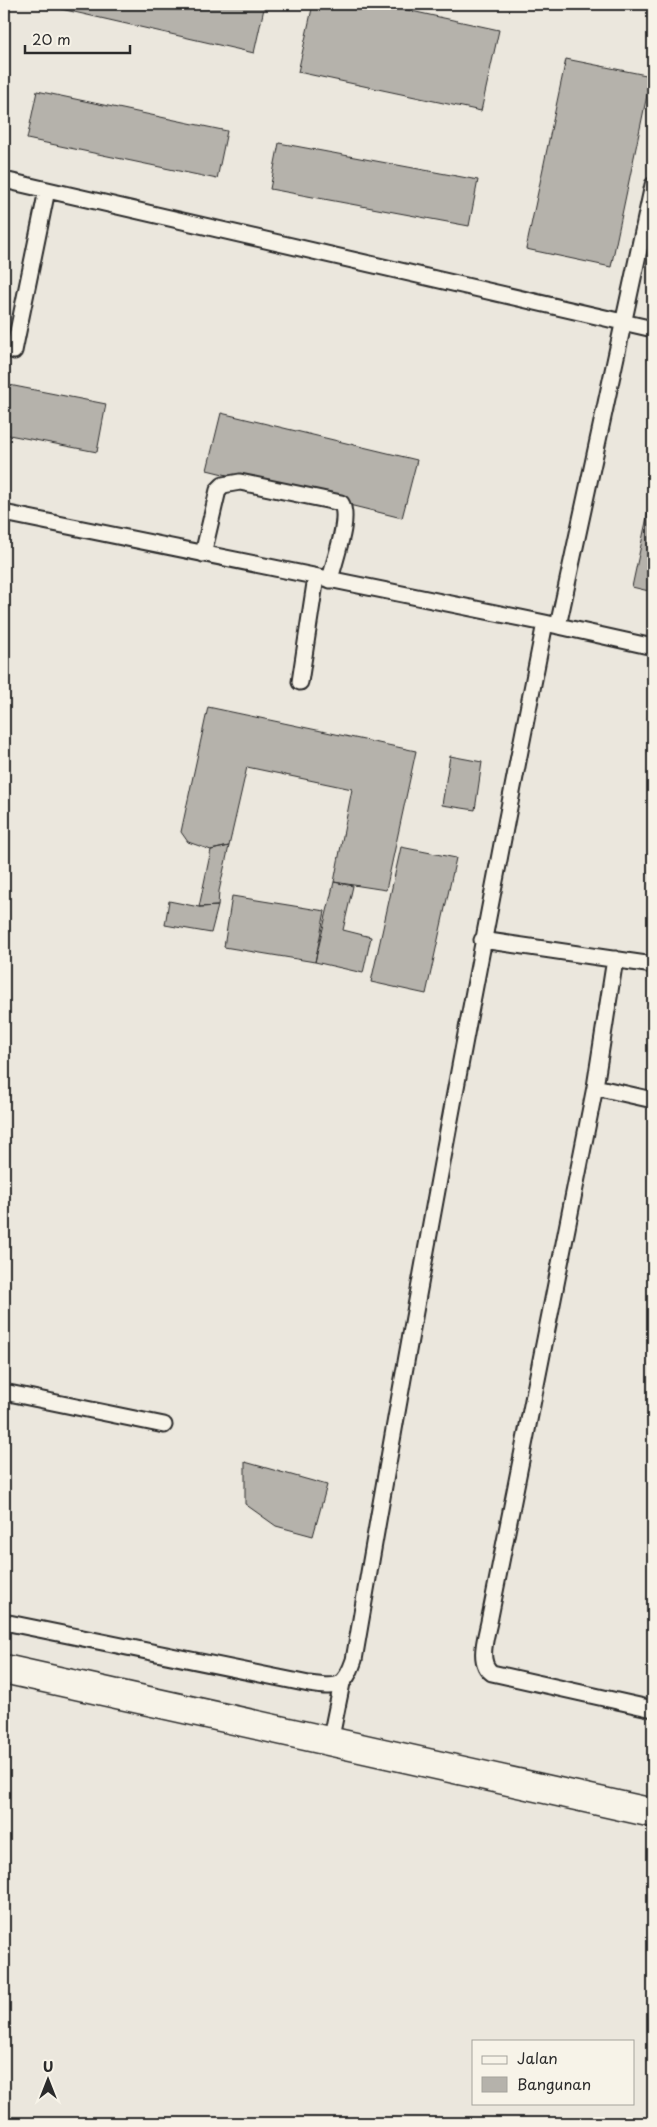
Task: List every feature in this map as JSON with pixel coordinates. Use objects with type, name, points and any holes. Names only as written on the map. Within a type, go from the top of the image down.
[{"type":"main road","points":[[4,1669],[653,1813]]},
{"type":"lane","points":[[4,180],[653,329]]},
{"type":"lane","points":[[4,1622],[309,1684],[332,1687],[342,1683],[348,1676],[354,1660],[408,1342],[482,940],[551,625],[624,323],[653,185]]},
{"type":"lane","points":[[14,351],[47,190]]},
{"type":"lane","points":[[203,554],[218,490],[222,485],[240,482],[341,503],[344,507],[345,520],[323,579],[300,682]]},
{"type":"lane","points":[[4,513],[551,625],[653,648]]},
{"type":"lane","points":[[482,940],[653,965]]},
{"type":"lane","points":[[615,959],[595,1087],[487,1629],[484,1658],[487,1670],[492,1673],[653,1709]]},
{"type":"lane","points":[[595,1087],[653,1100]]},
{"type":"lane","points":[[4,1392],[164,1425]]},
{"type":"lane","points":[[330,1742],[342,1683]]},
{"type":"building","points":[[62,4],[265,4],[254,53],[61,9]]},
{"type":"building","points":[[313,4],[379,4],[499,30],[481,111],[298,72]]},
{"type":"building","points":[[566,59],[651,76],[611,267],[526,249]]},
{"type":"building","points":[[37,91],[227,131],[217,179],[27,139]]},
{"type":"building","points":[[279,143],[478,180],[469,226],[270,189]]},
{"type":"building","points":[[4,384],[106,404],[97,452],[4,434]]},
{"type":"building","points":[[221,413],[417,460],[402,518],[207,470]]},
{"type":"building","points":[[653,489],[653,592],[632,587]]},
{"type":"building","points":[[208,707],[416,751],[386,890],[334,882],[352,789],[247,767],[229,846],[211,850],[188,842],[181,832]]},
{"type":"building","points":[[450,756],[482,762],[475,810],[442,805]]},
{"type":"building","points":[[229,846],[219,891],[218,906],[199,907],[211,850]]},
{"type":"building","points":[[401,847],[456,858],[426,994],[371,982]]},
{"type":"building","points":[[334,882],[353,886],[343,930],[371,937],[363,973],[315,962]]},
{"type":"building","points":[[232,896],[325,911],[315,962],[224,947]]},
{"type":"building","points":[[169,901],[199,907],[218,906],[211,933],[165,925]]},
{"type":"building","points":[[245,1462],[327,1485],[313,1536],[276,1526],[245,1504]]}]
